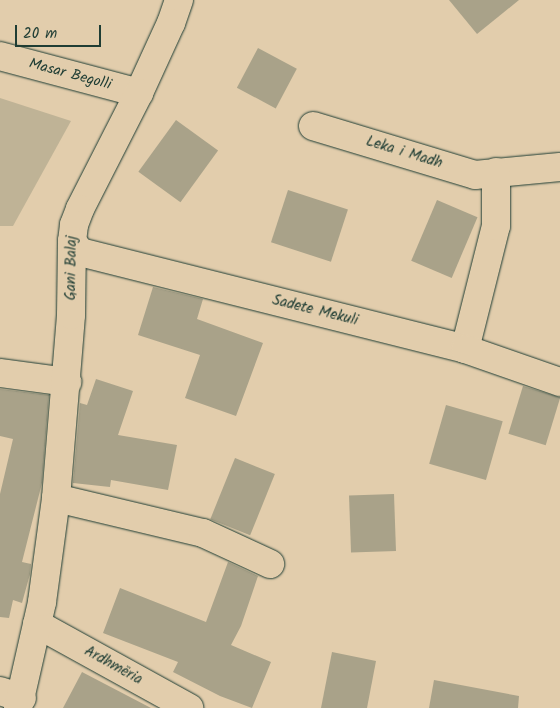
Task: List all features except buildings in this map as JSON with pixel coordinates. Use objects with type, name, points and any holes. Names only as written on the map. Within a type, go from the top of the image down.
[{"type":"street","name":"Gani Balaj","points":[[13,699],[37,624],[56,498],[72,315],[72,241],[74,225],[80,209],[172,23],[179,0]]},
{"type":"street","name":"Masar Begolli","points":[[0,56],[139,93]]},
{"type":"street","name":"Leka i Madh","points":[[313,126],[476,175],[560,167]]},
{"type":"street","points":[[465,348],[496,226],[496,172]]},
{"type":"street","name":"Sadete Mekuli","points":[[72,241],[80,252],[465,348],[560,382]]},
{"type":"street","points":[[0,372],[67,382]]},
{"type":"street","points":[[56,498],[203,533],[270,564]]},
{"type":"street","name":"Ardhmëria","points":[[37,624],[190,708]]},
{"type":"shaded area","points":[[0,98],[71,121],[13,226],[0,226]]}]
